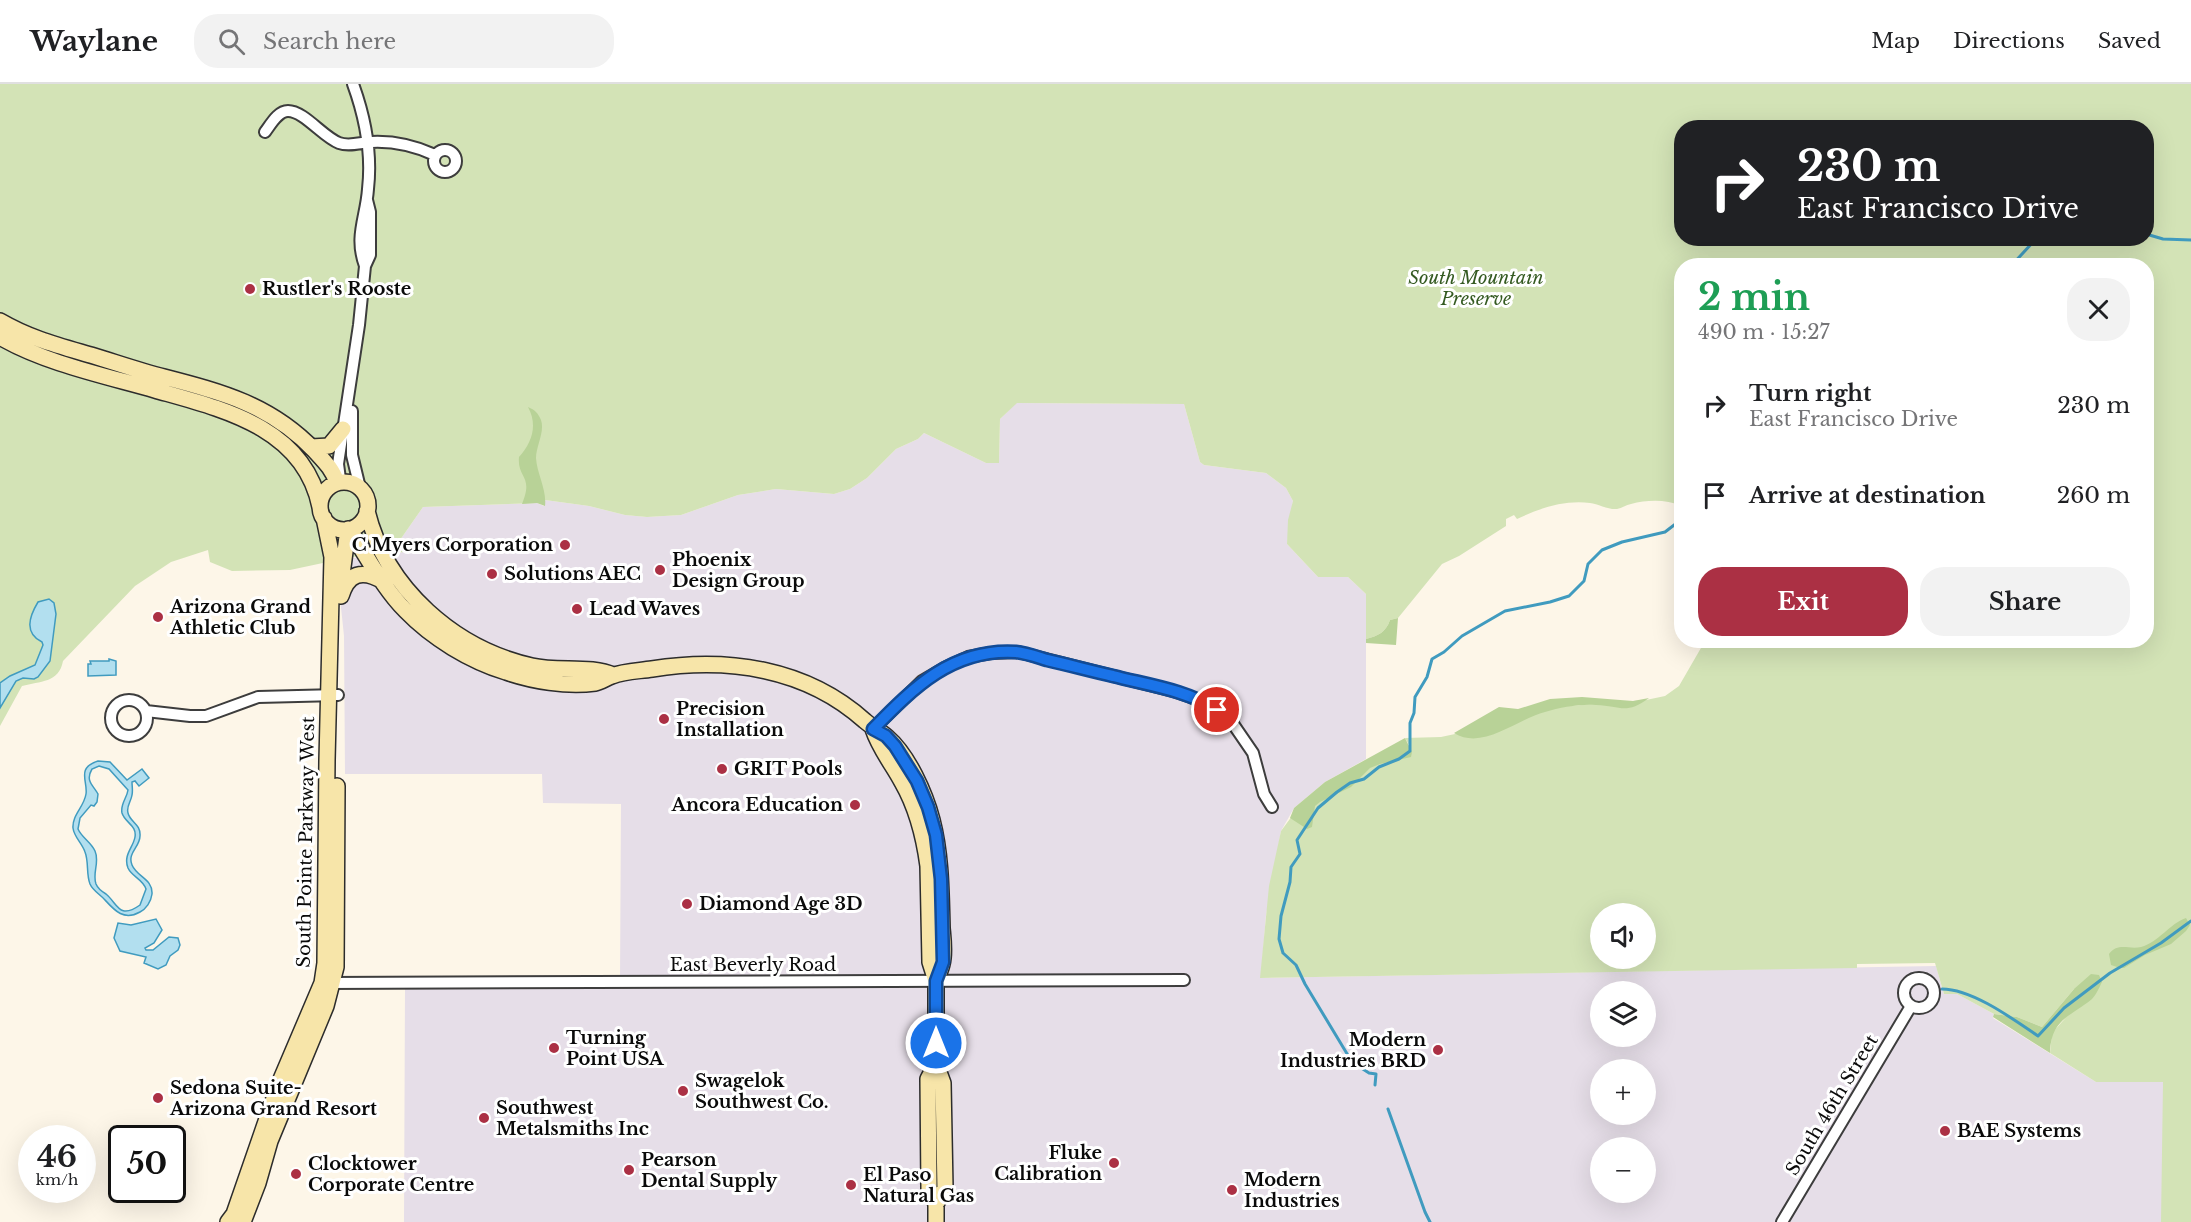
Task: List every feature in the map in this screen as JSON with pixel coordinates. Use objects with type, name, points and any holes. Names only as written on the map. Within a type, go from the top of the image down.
[{"type":"main road","points":[[0,321],[41,349]]},
{"type":"main road","points":[[0,337],[63,355],[233,396],[264,411],[282,423],[311,447],[339,483]]},
{"type":"main road","name":"South Pointe Parkway West","points":[[63,355],[202,402],[249,421],[278,440],[312,479],[332,557],[333,695],[326,1006],[270,1141],[258,1183],[243,1222]]},
{"type":"main road","points":[[311,447],[329,446],[344,429]]},
{"type":"main road","points":[[367,511],[361,523],[349,529],[332,526],[322,512],[325,492],[339,483],[348,482],[360,488],[367,498],[367,511],[377,542],[404,587],[453,632],[494,654],[533,666],[567,670],[602,670],[613,675]]},
{"type":"main road","points":[[349,529],[392,595],[419,623],[461,652],[492,667],[538,680],[567,683],[597,683],[613,675],[687,664],[727,664],[766,670],[840,702],[873,729],[886,736],[895,746],[917,781],[928,807],[936,835],[941,872],[943,962],[936,981],[936,1064],[943,1083],[945,1188],[936,1204],[936,1222]]},
{"type":"main road","name":"South Pointe Parkway West","points":[[333,695],[341,570],[349,529]]},
{"type":"main road","points":[[341,596],[347,582],[354,577],[368,574],[383,581]]},
{"type":"main road","name":"South Pointe Parkway West","points":[[228,1222],[234,1214],[279,1084],[327,983]]},
{"type":"street","points":[[339,483],[338,464],[351,387],[365,266],[370,255],[371,226],[367,200],[370,170],[364,122],[353,84]]},
{"type":"street","points":[[265,132],[280,113],[286,111],[300,115],[341,144],[402,143],[435,155]]},
{"type":"street","points":[[351,387],[352,455],[360,488]]},
{"type":"street","points":[[873,729],[922,681],[946,667],[968,657],[991,652],[1018,652],[1173,691],[1204,702],[1229,718],[1253,753],[1264,794],[1272,807]]},
{"type":"street","points":[[146,711],[198,716],[221,711],[258,697],[333,695]]},
{"type":"street","name":"East Beverly Road","points":[[327,983],[1184,980]]},
{"type":"street","name":"South 46th Street","points":[[1782,1222],[1911,1006]]},
{"type":"shaded area","points":[[1016,403],[1184,404],[1200,462],[1204,465],[1266,473],[1286,488],[1293,501],[1287,544],[1318,577],[1348,577],[1366,594],[1366,759],[1325,782],[1294,808],[1281,831],[1266,915],[1261,978],[1936,966],[1944,994],[1957,994],[1994,1014],[1993,1018],[2096,1082],[2164,1082],[2163,1222],[404,1222],[405,989],[658,988],[658,982],[620,981],[621,804],[543,803],[542,774],[345,774],[344,636],[336,560],[403,552],[400,540],[423,507],[537,503],[544,506],[545,500],[647,517],[681,515],[738,495],[776,489],[834,494],[850,489],[867,478],[896,449],[918,439],[924,433],[986,463],[999,463],[1000,419]]},
{"type":"green space","name":"South Mountain Preserve","points":[[0,84],[2191,84],[2191,1222],[2161,1222],[2163,1082],[2096,1082],[2050,1053],[2052,1033],[2070,1013],[2093,997],[2074,989],[2042,1027],[2017,1017],[1994,1014],[1957,994],[1944,994],[1935,963],[1857,964],[1857,968],[1260,978],[1269,886],[1281,831],[1298,808],[1409,745],[1405,738],[1441,737],[1455,734],[1492,712],[1646,700],[1665,696],[1679,686],[1701,648],[2154,648],[2154,258],[1674,258],[1674,504],[1650,501],[1614,509],[1580,502],[1543,508],[1517,519],[1514,515],[1506,519],[1506,526],[1459,556],[1442,564],[1398,618],[1390,620],[1381,633],[1366,639],[1366,594],[1348,577],[1318,577],[1287,544],[1288,520],[1293,501],[1286,488],[1266,473],[1204,465],[1200,462],[1184,404],[1017,403],[1000,419],[999,463],[986,463],[924,433],[918,439],[896,449],[867,478],[850,489],[834,494],[776,489],[738,495],[681,515],[647,517],[545,500],[542,490],[537,503],[423,507],[400,540],[404,552],[351,557],[290,570],[232,571],[210,562],[208,550],[171,562],[135,586],[63,661],[61,668],[48,680],[22,686],[0,726]]},
{"type":"green space","points":[[528,407],[537,414],[542,425],[536,458],[545,494],[545,506],[537,503],[522,504],[526,482],[520,470],[519,457],[530,440],[533,427]]},
{"type":"green space","points":[[1398,618],[1396,645],[1366,643],[1366,639],[1384,630],[1390,620]]},
{"type":"green space","points":[[1582,697],[1633,701],[1649,698],[1629,708],[1577,705],[1557,709],[1534,716],[1500,732],[1477,738],[1465,738],[1454,733],[1499,707],[1518,709],[1550,699]]},
{"type":"green space","points":[[1405,738],[1412,752],[1411,757],[1370,768],[1351,787],[1320,802],[1315,806],[1312,827],[1307,829],[1290,818],[1294,808],[1325,782]]},
{"type":"green space","points":[[2186,918],[2190,925],[2171,944],[2145,955],[2124,968],[2111,965],[2109,954],[2112,950],[2120,947],[2137,948],[2147,945],[2174,924]]},
{"type":"green space","points":[[2091,974],[2099,975],[2102,982],[2099,989],[2092,999],[2058,1026],[2051,1042],[2050,1053],[1993,1017],[1994,1014],[2017,1017],[2042,1027],[2074,989]]},
{"type":"water","points":[[49,599],[54,603],[56,614],[50,661],[38,677],[16,681],[0,708],[0,683],[35,665],[43,645],[30,629],[32,613],[38,602]]},
{"type":"water","points":[[109,659],[116,661],[116,675],[88,676],[90,661],[109,661]]},
{"type":"water","points":[[98,761],[110,762],[127,780],[142,769],[149,778],[139,786],[135,781],[132,782],[128,808],[129,816],[140,832],[131,857],[132,865],[152,889],[151,900],[142,911],[134,915],[120,914],[91,886],[85,852],[73,828],[74,819],[86,794],[85,771],[91,764]],"holes":[[[99,766],[109,769],[128,790],[122,813],[133,827],[135,837],[127,855],[127,863],[130,871],[146,889],[140,905],[128,911],[120,909],[96,884],[95,851],[78,829],[80,818],[91,805],[94,806],[97,802],[98,794],[89,777],[92,769]]]},
{"type":"water","points":[[156,919],[162,930],[154,943],[145,948],[146,950],[153,950],[169,937],[178,938],[180,945],[178,950],[170,956],[166,965],[158,969],[144,963],[146,957],[120,951],[114,938],[118,923],[131,925]]},
{"type":"waterway","points":[[2154,236],[2191,240]]},
{"type":"waterway","points":[[2018,258],[2029,246]]},
{"type":"waterway","points":[[1375,1085],[1376,1074],[1369,1073],[1352,1062],[1296,965],[1283,953],[1279,939],[1281,916],[1290,882],[1291,867],[1300,854],[1297,840],[1318,808],[1337,792],[1350,783],[1364,779],[1379,767],[1399,759],[1410,751],[1410,723],[1414,713],[1415,697],[1427,677],[1432,659],[1462,636],[1505,611],[1569,596],[1584,581],[1588,564],[1602,550],[1622,542],[1665,532],[1674,525]]},
{"type":"waterway","points":[[1942,989],[1954,990],[1979,999],[2038,1036],[2064,1008],[2110,973],[2161,943],[2191,921]]},
{"type":"waterway","points":[[1388,1109],[1430,1222]]},
{"type":"place","name":"Rustler's Rooste","points":[[250,289]]},
{"type":"place","name":"C Myers Corporation","points":[[565,545]]},
{"type":"place","name":"Phoenix Design Group","points":[[660,570]]},
{"type":"place","name":"Solutions AEC","points":[[492,574]]},
{"type":"place","name":"Lead Waves","points":[[577,609]]},
{"type":"place","name":"Arizona Grand Athletic Club","points":[[158,617]]},
{"type":"place","name":"Precision Installation","points":[[664,719]]},
{"type":"place","name":"GRIT Pools","points":[[722,769]]},
{"type":"place","name":"Ancora Education","points":[[855,805]]},
{"type":"place","name":"Diamond Age 3D","points":[[687,904]]},
{"type":"place","name":"Turning Point USA","points":[[554,1048]]},
{"type":"place","name":"Modern Industries BRD","points":[[1438,1050]]},
{"type":"place","name":"Swagelok Southwest Co.","points":[[683,1091]]},
{"type":"place","name":"Sedona Suite- Arizona Grand Resort","points":[[158,1098]]},
{"type":"place","name":"Southwest Metalsmiths Inc","points":[[484,1118]]},
{"type":"place","name":"BAE Systems","points":[[1945,1131]]},
{"type":"place","name":"Fluke Calibration","points":[[1114,1163]]},
{"type":"place","name":"Pearson Dental Supply","points":[[629,1170]]},
{"type":"place","name":"Clocktower Corporate Centre","points":[[296,1174]]},
{"type":"place","name":"El Paso Natural Gas","points":[[851,1185]]},
{"type":"place","name":"Modern Industries","points":[[1232,1190]]},
{"type":"route","points":[[936,1043],[936,981],[943,962],[941,879],[936,835],[917,781],[895,746],[886,736],[873,729],[922,681],[968,657],[991,652],[1018,652],[1173,691],[1204,702],[1217,710]]}]
